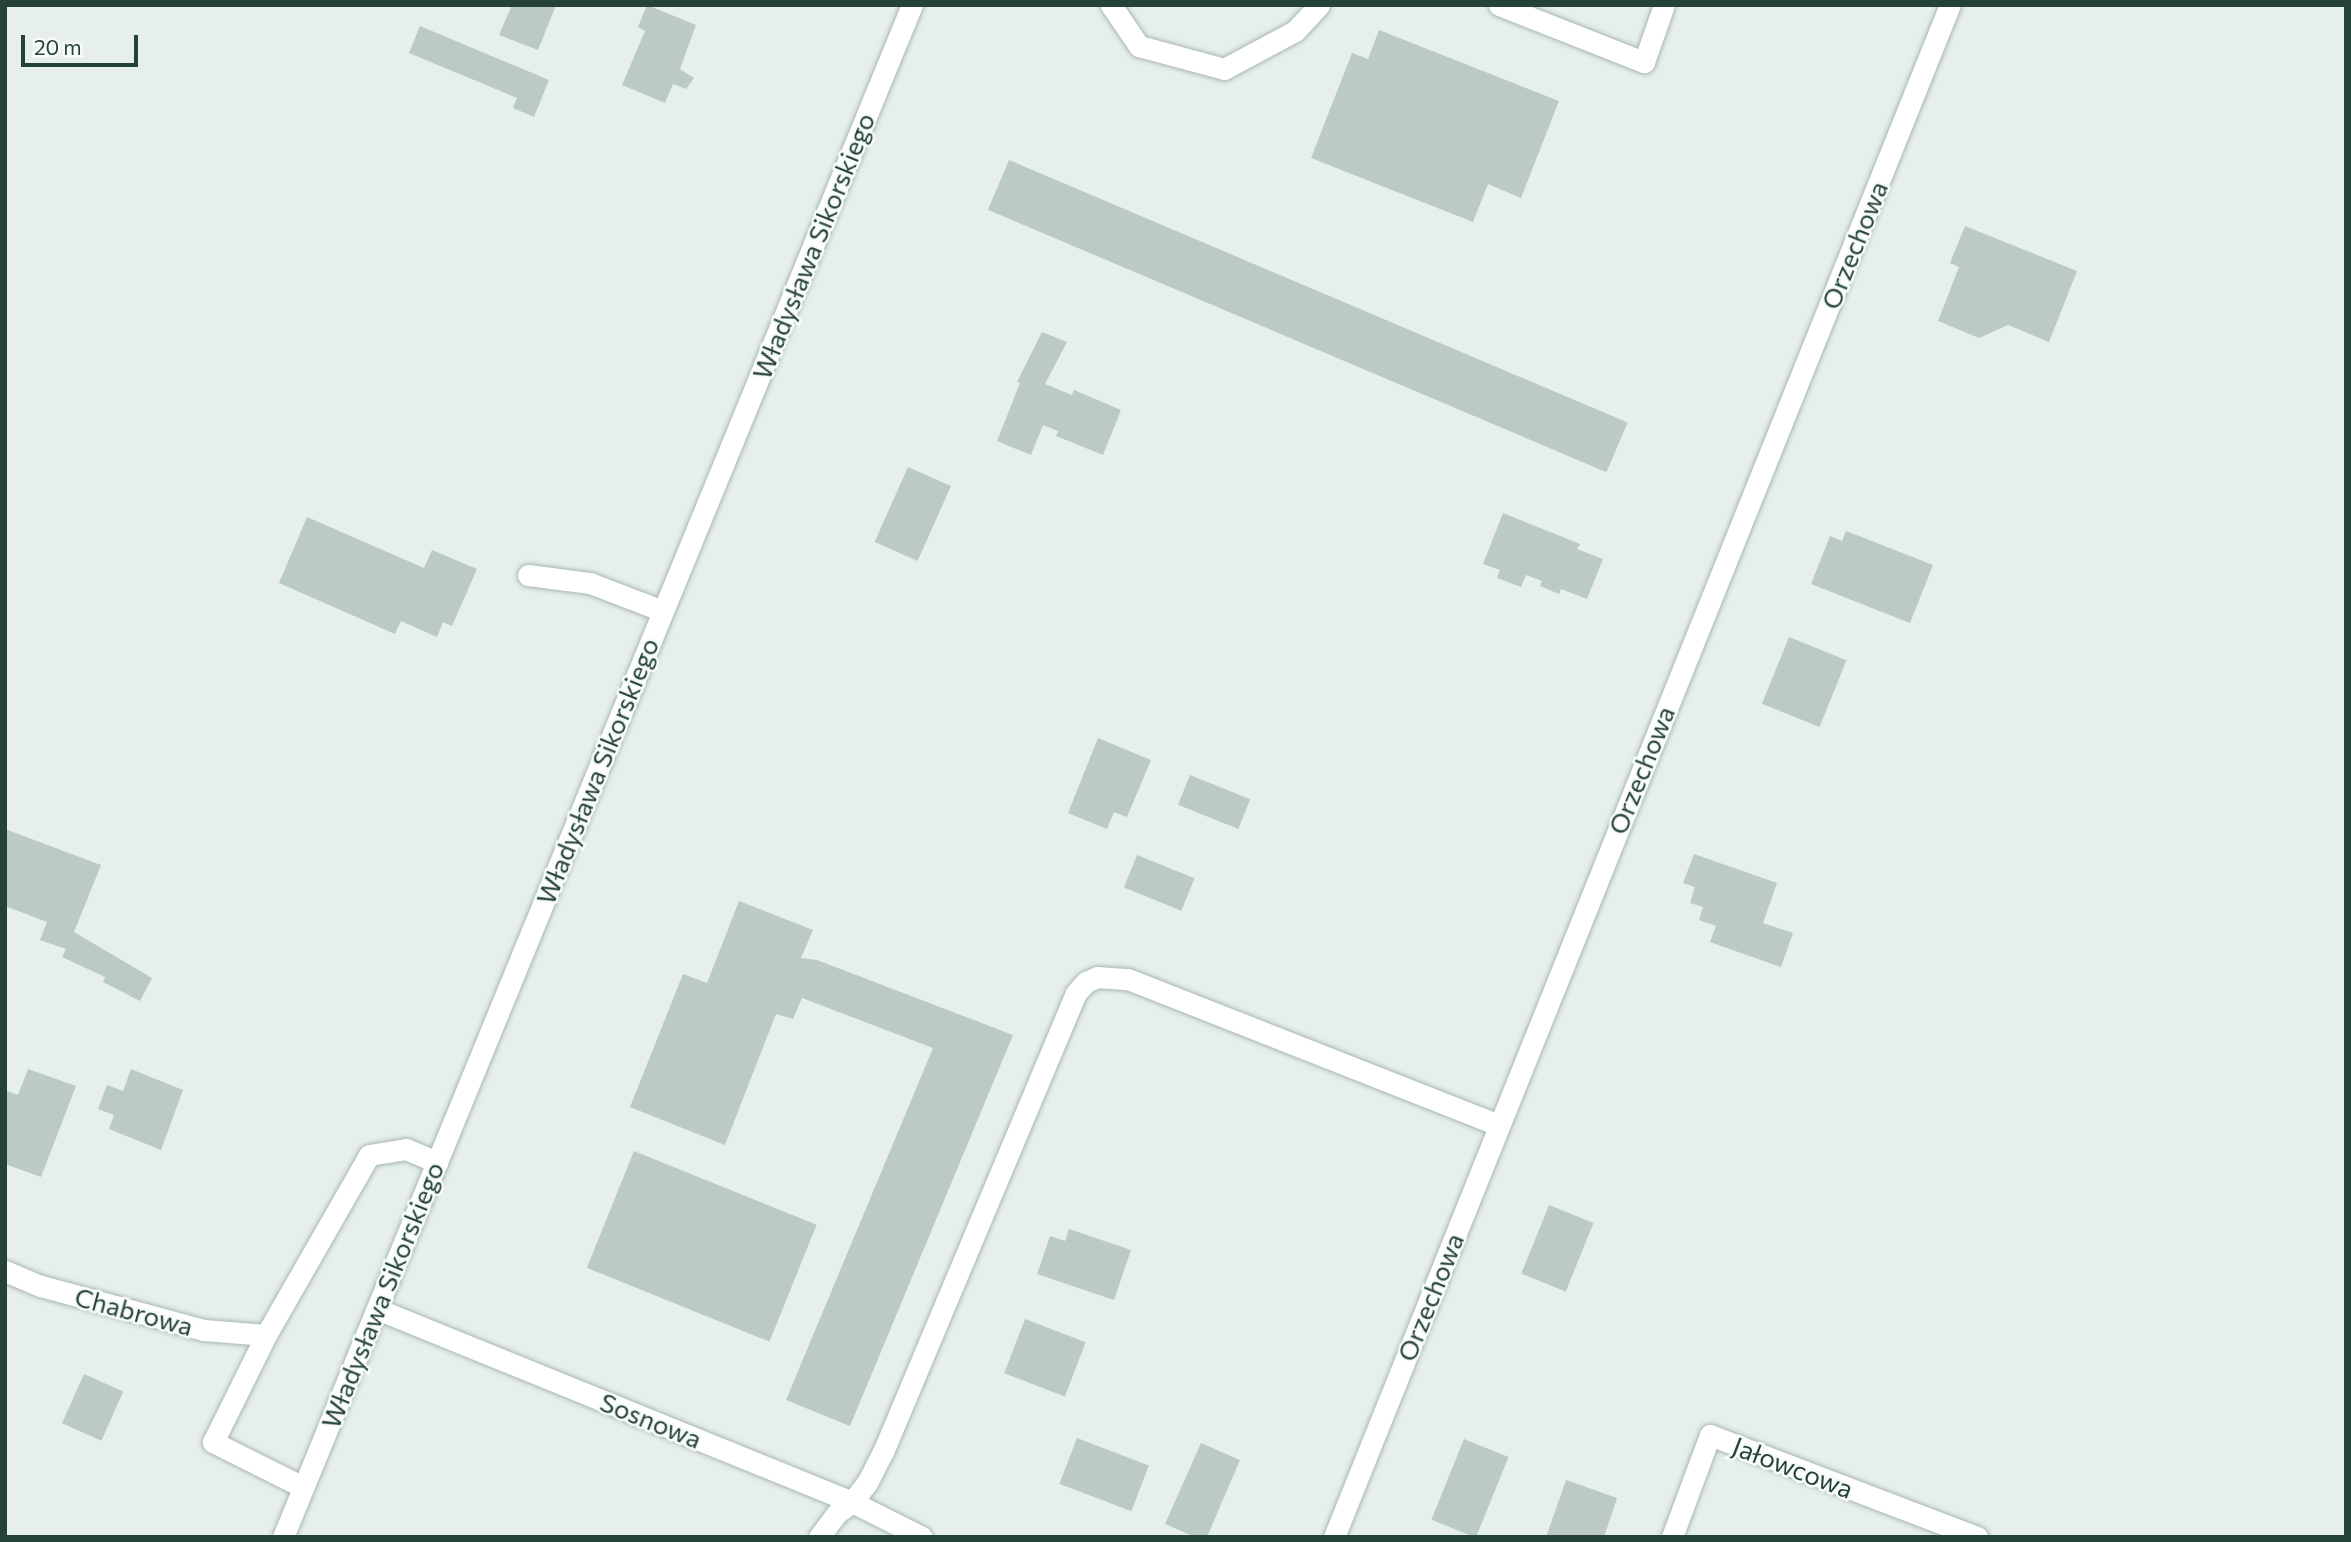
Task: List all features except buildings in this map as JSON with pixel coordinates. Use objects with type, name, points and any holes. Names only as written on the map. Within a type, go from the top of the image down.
[{"type":"street","name":"Władysława Sikorskiego","points":[[283,1537],[912,5]]},
{"type":"street","points":[[1111,5],[1139,46],[1224,69],[1295,31],[1319,5]]},
{"type":"street","points":[[1499,5],[1644,62],[1664,5]]},
{"type":"street","name":"Orzechowa","points":[[1334,1537],[1950,5]]},
{"type":"street","points":[[528,575],[590,583],[663,611]]},
{"type":"street","points":[[819,1537],[837,1513],[852,1502],[867,1483],[883,1452],[1076,993],[1086,982],[1097,977],[1128,979],[1498,1125]]},
{"type":"street","points":[[303,1487],[213,1442],[266,1335],[369,1155],[406,1149],[437,1162]]},
{"type":"street","name":"Chabrowa","points":[[5,1271],[41,1286],[204,1330],[266,1335]]},
{"type":"street","name":"Sosnowa","points":[[377,1309],[852,1502],[922,1537]]},
{"type":"street","name":"Jałowcowa","points":[[1672,1537],[1710,1435],[1977,1537]]}]
